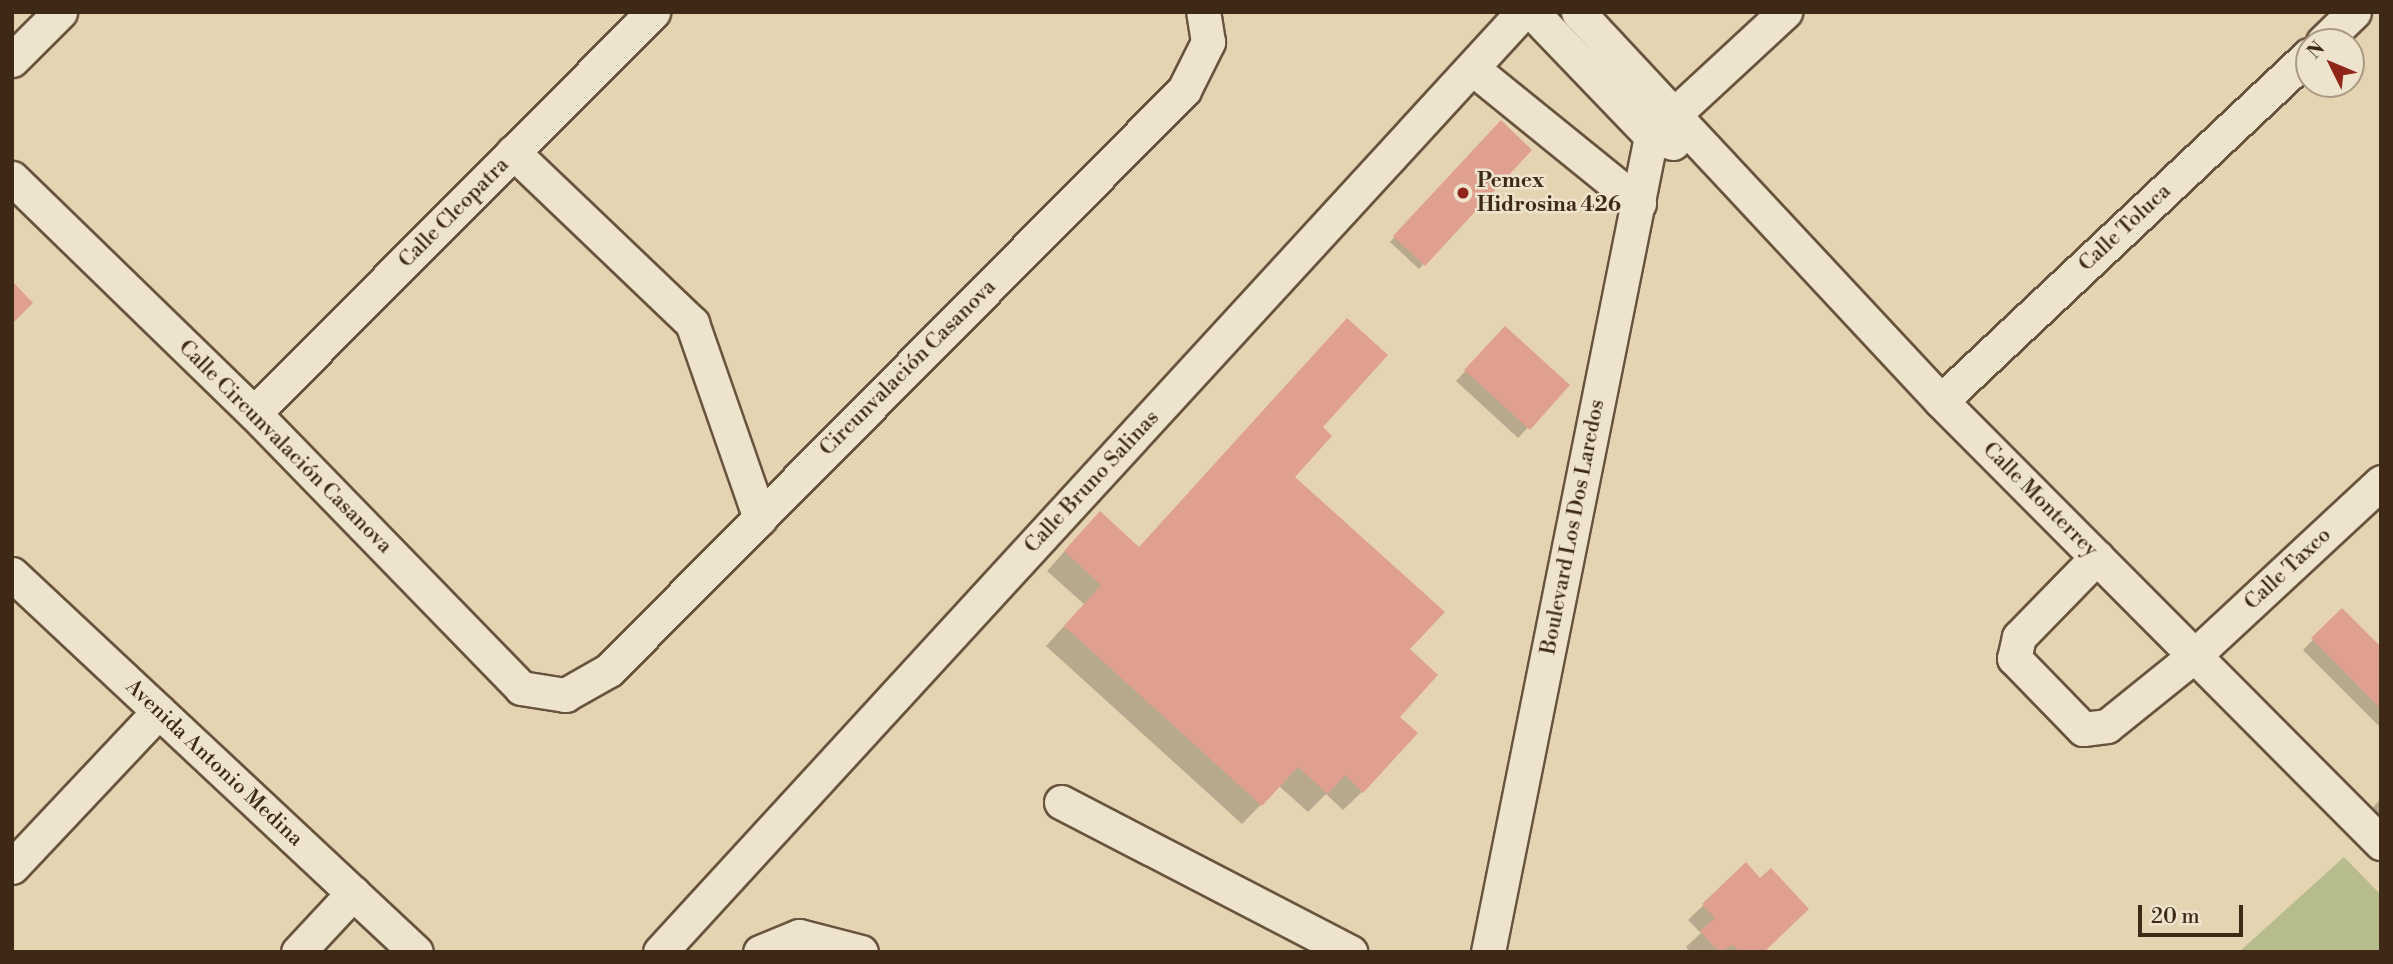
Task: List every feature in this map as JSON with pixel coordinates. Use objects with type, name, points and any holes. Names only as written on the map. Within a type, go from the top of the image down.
[{"type":"street","points":[[12,60],[60,12]]},
{"type":"street","name":"Calle Cleopatra","points":[[254,413],[653,12]]},
{"type":"street","name":"Circunvalación Casanova","points":[[565,695],[609,670],[1184,90],[1208,42],[1203,12]]},
{"type":"street","name":"Calle Bruno Salinas","points":[[660,952],[1523,12]]},
{"type":"street","name":"Calle Monterrey","points":[[1532,12],[1651,136],[1705,154]]},
{"type":"street","name":"Calle Monterrey","points":[[1578,12],[1673,109],[1705,154],[1941,401],[2381,843]]},
{"type":"street","points":[[2337,28],[2354,12]]},
{"type":"street","name":"Boulevard Los Dos Laredos","points":[[1488,952],[1651,136],[1673,109],[1773,17]]},
{"type":"street","points":[[1472,68],[1639,202]]},
{"type":"street","name":"Calle Toluca","points":[[1941,401],[2295,68]]},
{"type":"street","points":[[513,152],[692,323],[760,517]]},
{"type":"street","name":"Calle Circunvalación Casanova","points":[[12,178],[254,413],[521,688],[565,695]]},
{"type":"street","name":"Calle Taxco","points":[[2097,557],[2019,637],[2014,658],[2083,729],[2107,726],[2195,655],[2381,482]]},
{"type":"street","name":"Avenida Antonio Medina","points":[[12,574],[416,952]]},
{"type":"street","points":[[12,867],[159,711]]},
{"type":"street","points":[[1061,802],[1350,952]]},
{"type":"street","points":[[298,952],[353,893]]},
{"type":"street","points":[[760,952],[799,936],[854,945],[860,952]]},
{"type":"green space","points":[[2344,857],[2381,895],[2381,952],[2239,952]]},
{"type":"building","name":"Pemex Hidrosina 426","points":[[1501,120],[1532,150],[1425,266],[1393,236]]},
{"type":"building","points":[[12,281],[33,303],[12,324]]},
{"type":"building","points":[[1347,318],[1388,355],[1323,427],[1332,436],[1295,477],[1445,612],[1410,649],[1438,675],[1400,717],[1418,733],[1363,793],[1345,775],[1328,794],[1298,767],[1262,806],[1064,626],[1101,585],[1064,551],[1100,511],[1139,547]]},
{"type":"building","points":[[1505,326],[1570,385],[1530,430],[1464,370]]},
{"type":"building","points":[[2342,608],[2381,647],[2381,709],[2311,638]]},
{"type":"building","points":[[1746,862],[1760,878],[1771,868],[1809,909],[1764,952],[1740,952],[1733,945],[1719,952],[1700,931],[1715,918],[1702,904]]},
{"type":"place","name":"Pemex Hidrosina 426","points":[[1463,193]]}]
